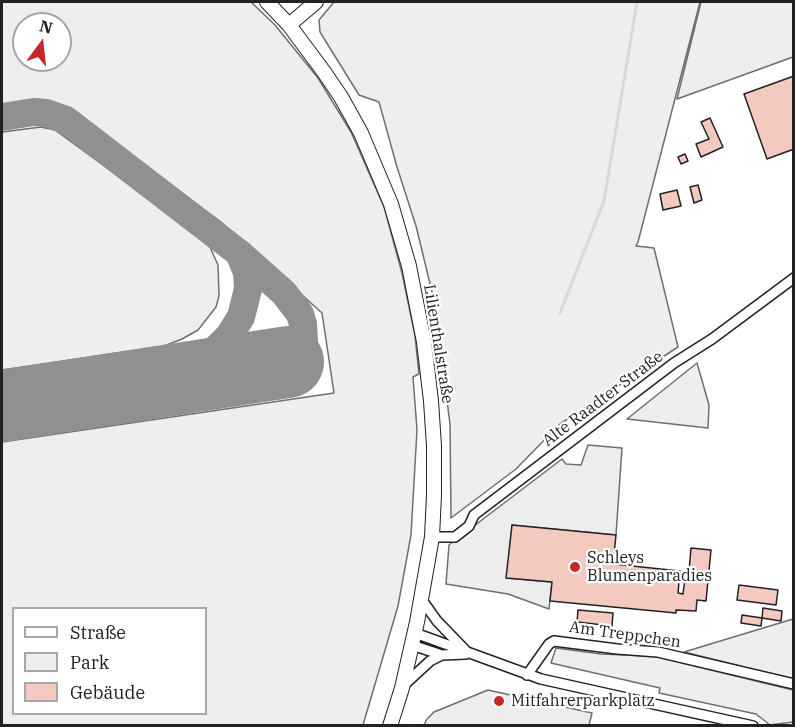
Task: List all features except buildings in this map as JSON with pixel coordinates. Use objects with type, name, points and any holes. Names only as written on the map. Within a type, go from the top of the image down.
[{"type":"main road","points":[[289,25],[316,2]]},
{"type":"main road","name":"Lilienthalstraße","points":[[276,4],[341,97],[361,133],[391,204],[409,266],[424,342],[431,401],[434,485],[432,537],[422,600],[402,688],[390,726]]},
{"type":"street","name":"Alte Raadter Straße","points":[[432,537],[455,537],[468,526],[474,515],[674,363],[712,339],[794,278]]},
{"type":"street","points":[[422,600],[437,621],[469,654]]},
{"type":"street","points":[[413,639],[430,637],[527,675],[753,726]]},
{"type":"street","points":[[413,639],[442,655]]},
{"type":"street","name":"Am Treppchen","points":[[527,675],[554,640],[658,652],[794,684]]},
{"type":"street","points":[[402,688],[427,663],[442,655],[469,654]]},
{"type":"green space","points":[[2,2],[251,2],[275,25],[318,78],[351,132],[384,207],[402,273],[415,336],[419,374],[413,377],[417,430],[411,535],[398,606],[363,725],[2,725],[2,442],[334,393],[322,313],[221,222],[70,110],[43,100],[2,106]]},
{"type":"green space","points":[[334,2],[700,2],[636,246],[654,248],[678,347],[560,424],[516,469],[451,518],[450,424],[434,300],[416,226],[379,102],[359,95],[320,32],[319,20]]},
{"type":"green space","points":[[701,2],[793,2],[793,57],[677,99]]},
{"type":"green space","points":[[41,127],[55,130],[196,233],[210,247],[218,265],[219,296],[216,307],[198,330],[164,346],[2,370],[2,132]]},
{"type":"green space","points":[[697,363],[709,405],[708,428],[627,419]]},
{"type":"green space","points":[[793,619],[793,679],[684,652]]},
{"type":"green space","points":[[556,648],[601,654],[653,656],[793,690],[793,722],[770,725],[756,714],[659,693],[660,688],[551,663]]},
{"type":"shaded area","name":"Schleys Blumenparadies","points":[[588,445],[622,448],[616,535],[512,525],[507,578],[552,582],[549,609],[508,594],[446,584],[449,545],[562,459],[566,464],[581,465]]},
{"type":"shaded area","name":"Mitfahrerparkplatz","points":[[488,690],[592,713],[589,725],[424,725],[434,712]]},
{"type":"waterway","points":[[560,313],[604,201],[637,2]]},
{"type":"taxiway","points":[[2,117],[34,112],[46,113],[66,120],[239,253],[284,293],[300,314],[304,342],[299,355],[288,362]]},
{"type":"taxiway","points":[[130,386],[162,379],[193,367],[229,336],[241,317],[248,289],[247,272],[239,253]]},
{"type":"runway","points":[[2,406],[288,362]]},
{"type":"place","name":"Schleys Blumenparadies","points":[[575,567]]},
{"type":"place","name":"Mitfahrerparkplatz","points":[[499,701]]}]
